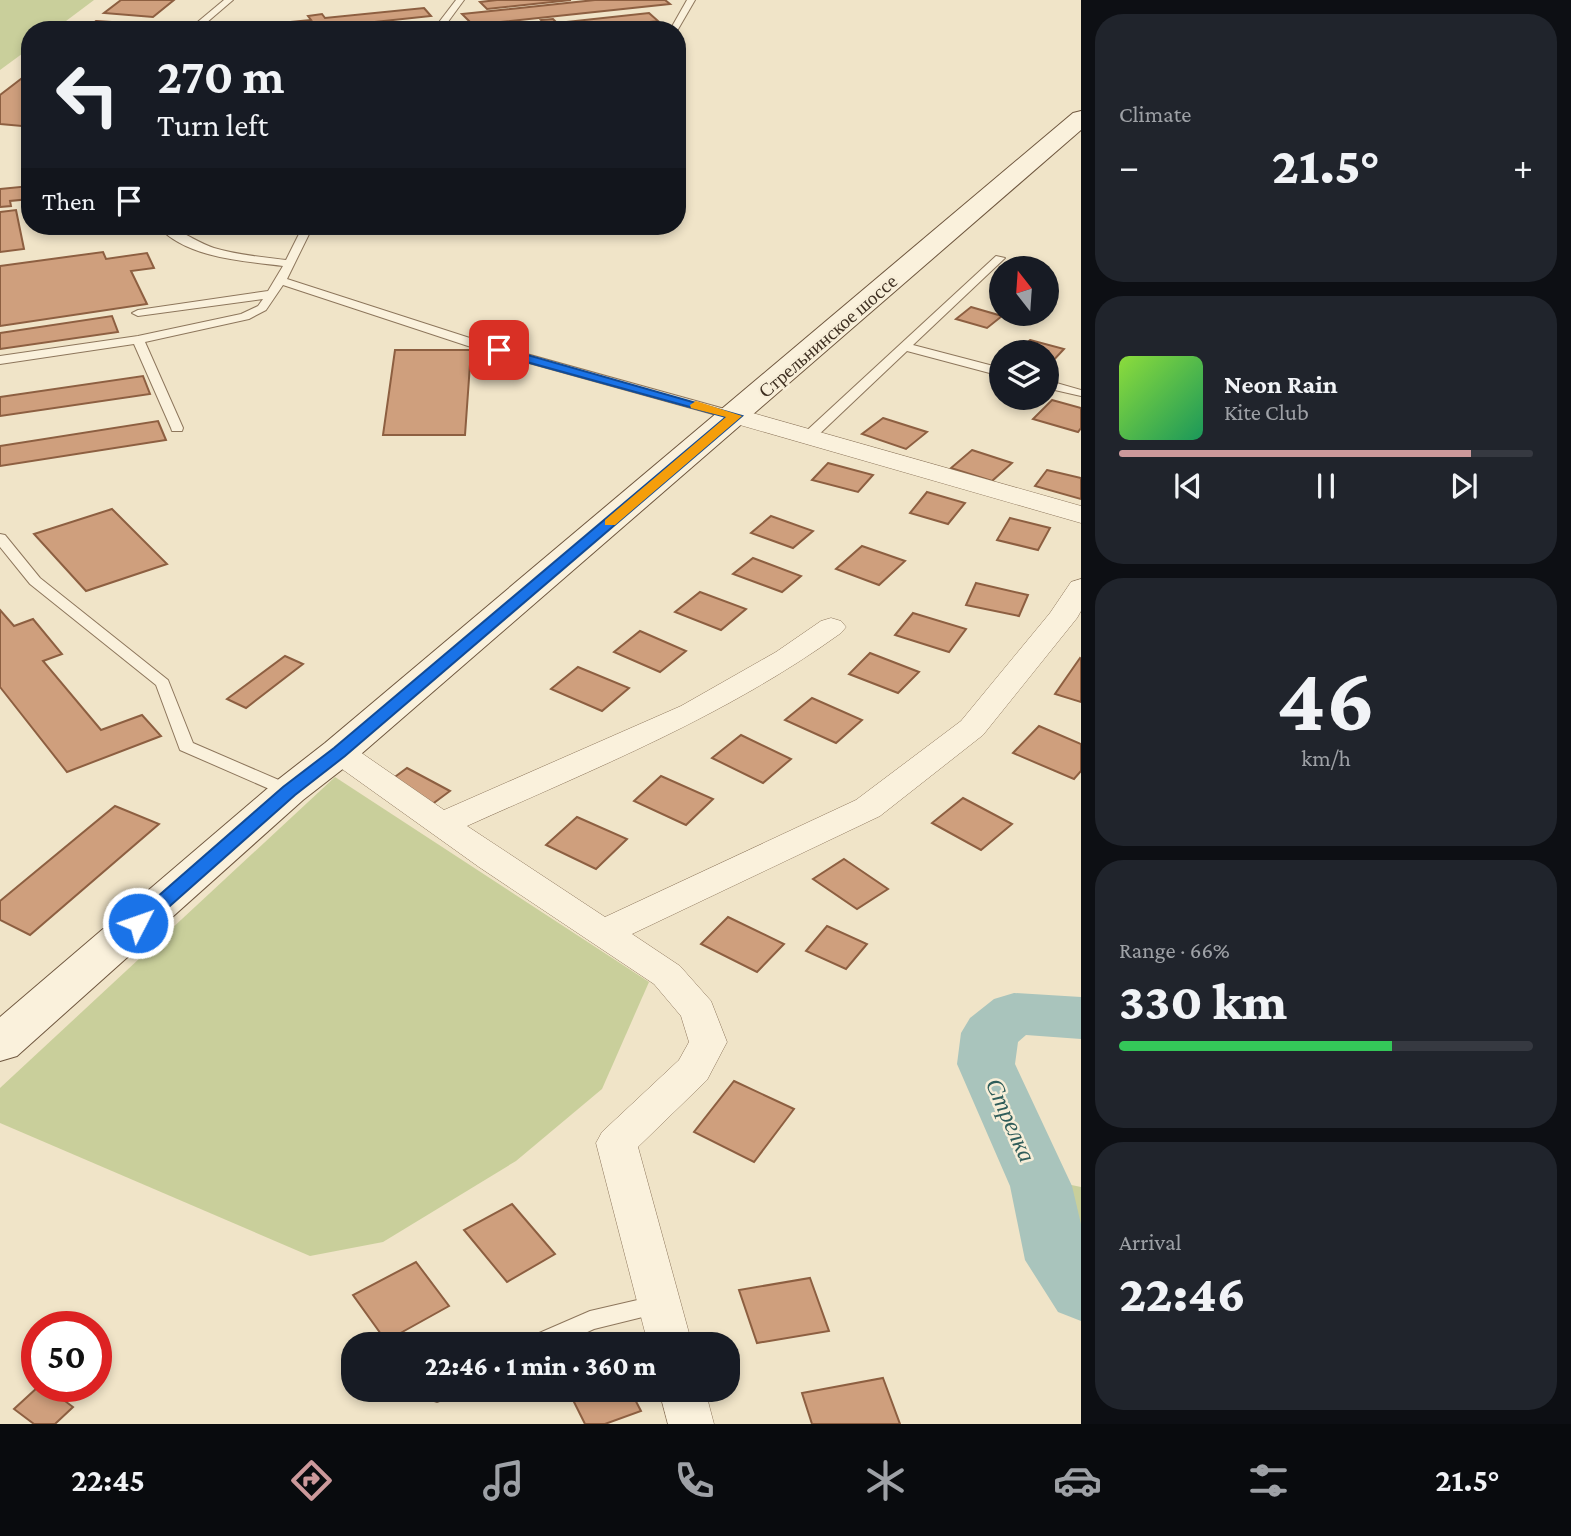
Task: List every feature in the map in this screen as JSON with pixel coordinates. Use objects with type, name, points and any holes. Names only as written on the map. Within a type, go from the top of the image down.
[{"type":"main road","name":"Стрельнинское шоссе","points":[[0,1044],[289,791],[340,752],[736,416],[1081,118]]},
{"type":"street","points":[[736,416],[1081,515]]},
{"type":"street","points":[[603,933],[868,808],[972,728],[1062,618],[1081,587]]},
{"type":"street","points":[[442,824],[685,715],[802,649],[831,627]]},
{"type":"street","points":[[340,752],[667,975],[698,1011],[708,1042],[693,1070],[616,1143],[667,1332]]},
{"type":"street","points":[[685,1402],[691,1424]]},
{"type":"lane","points":[[203,21],[229,0]]},
{"type":"lane","points":[[444,21],[460,0]]},
{"type":"lane","points":[[679,21],[691,0]]},
{"type":"lane","points":[[174,235],[211,253],[289,264]]},
{"type":"lane","points":[[0,360],[138,340],[245,317],[262,308],[281,281],[304,235]]},
{"type":"lane","points":[[808,437],[989,268]]},
{"type":"lane","points":[[281,281],[472,343],[736,416]]},
{"type":"lane","points":[[138,313],[271,294]]},
{"type":"lane","points":[[138,340],[177,428]]},
{"type":"lane","points":[[903,346],[989,369]]},
{"type":"lane","points":[[1059,388],[1079,393]]},
{"type":"lane","points":[[0,538],[34,580],[163,683],[186,746],[289,791]]},
{"type":"lane","points":[[564,1332],[590,1320],[659,1304]]},
{"type":"green space","points":[[0,0],[94,0],[66,21],[21,21],[21,55],[0,70]]},
{"type":"green space","points":[[335,777],[649,982],[602,1089],[516,1161],[383,1242],[310,1256],[0,1123],[0,1088]]},
{"type":"green space","points":[[1062,1183],[1081,1187],[1081,1273]]},
{"type":"building","points":[[121,0],[174,0],[153,17],[104,13]]},
{"type":"building","points":[[571,0],[487,9],[480,2]]},
{"type":"building","points":[[595,0],[665,0],[670,4],[511,21],[469,21],[462,14]]},
{"type":"building","points":[[424,8],[431,16],[384,21],[301,21],[311,20],[308,16],[322,14],[325,18]]},
{"type":"building","points":[[649,13],[658,21],[575,21]]},
{"type":"building","points":[[21,79],[21,126],[0,124],[0,95]]},
{"type":"building","points":[[21,187],[21,200],[10,201],[11,206],[0,207],[0,189]]},
{"type":"building","points":[[16,210],[24,249],[0,252],[0,212]]},
{"type":"building","points":[[103,252],[106,259],[147,253],[154,268],[131,271],[147,304],[0,326],[0,266]]},
{"type":"building","points":[[971,307],[989,312],[990,326],[987,328],[956,319]]},
{"type":"building","points":[[112,316],[118,332],[0,349],[0,333]]},
{"type":"building","points":[[395,350],[471,350],[465,435],[383,435]]},
{"type":"building","points":[[143,376],[150,394],[0,416],[0,397]]},
{"type":"building","points":[[1059,402],[1081,408],[1081,428],[1078,432],[1033,419],[1042,410],[1059,410]]},
{"type":"building","points":[[883,418],[927,432],[906,449],[862,434]]},
{"type":"building","points":[[158,421],[166,440],[0,466],[0,446]]},
{"type":"building","points":[[972,450],[1012,463],[992,481],[951,468]]},
{"type":"building","points":[[828,463],[873,475],[858,492],[812,480]]},
{"type":"building","points":[[1047,470],[1081,478],[1081,499],[1035,486]]},
{"type":"building","points":[[927,492],[965,503],[948,524],[910,513]]},
{"type":"building","points":[[112,509],[167,564],[86,591],[34,534]]},
{"type":"building","points":[[771,516],[813,531],[793,548],[751,533]]},
{"type":"building","points":[[1010,518],[1050,528],[1038,550],[997,540]]},
{"type":"building","points":[[862,546],[905,561],[879,585],[836,569]]},
{"type":"building","points":[[753,558],[801,576],[782,592],[733,574]]},
{"type":"building","points":[[976,583],[1028,595],[1019,616],[966,605]]},
{"type":"building","points":[[700,592],[746,609],[721,630],[675,612]]},
{"type":"building","points":[[0,610],[14,626],[33,619],[62,654],[43,661],[101,730],[142,715],[161,736],[67,772],[0,687]]},
{"type":"building","points":[[913,613],[966,629],[949,652],[895,635]]},
{"type":"building","points":[[640,631],[686,651],[660,672],[614,652]]},
{"type":"building","points":[[870,653],[919,672],[898,693],[849,674]]},
{"type":"building","points":[[285,656],[303,664],[246,708],[227,699]]},
{"type":"building","points":[[1081,659],[1081,702],[1055,694]]},
{"type":"building","points":[[578,667],[629,688],[602,711],[551,689]]},
{"type":"building","points":[[812,698],[862,720],[836,743],[785,720]]},
{"type":"building","points":[[1039,726],[1081,744],[1081,771],[1074,779],[1013,753]]},
{"type":"building","points":[[741,735],[791,759],[763,783],[712,758]]},
{"type":"building","points":[[407,768],[450,791],[431,805],[388,782]]},
{"type":"building","points":[[661,776],[713,799],[686,825],[634,801]]},
{"type":"building","points":[[963,798],[1012,824],[981,850],[932,823]]},
{"type":"building","points":[[115,806],[159,824],[30,935],[0,920],[0,901]]},
{"type":"building","points":[[577,817],[627,839],[596,869],[546,845]]},
{"type":"building","points":[[844,859],[888,889],[857,909],[813,879]]},
{"type":"building","points":[[728,917],[784,944],[757,972],[701,944]]},
{"type":"building","points":[[827,926],[867,944],[846,969],[806,951]]},
{"type":"building","points":[[734,1081],[794,1109],[754,1162],[694,1132]]},
{"type":"building","points":[[512,1204],[555,1254],[507,1282],[464,1230]]},
{"type":"building","points":[[416,1262],[449,1306],[402,1332],[380,1332],[353,1295]]},
{"type":"building","points":[[810,1278],[829,1331],[757,1343],[739,1290]]},
{"type":"building","points":[[883,1378],[900,1424],[812,1424],[802,1393]]},
{"type":"building","points":[[22,1402],[66,1402],[73,1407],[55,1424],[34,1424],[14,1409]]},
{"type":"building","points":[[574,1402],[636,1402],[641,1411],[605,1424],[585,1424]]},
{"type":"waterway","name":"Стрелка","points":[[1081,1018],[1014,1014],[990,1033],[986,1064],[1041,1186],[1057,1260],[1081,1293]]},
{"type":"slow traffic","points":[[610,523],[736,416],[696,405]]},
{"type":"route","points":[[138,923],[289,791],[340,752],[736,416],[499,350]]}]
